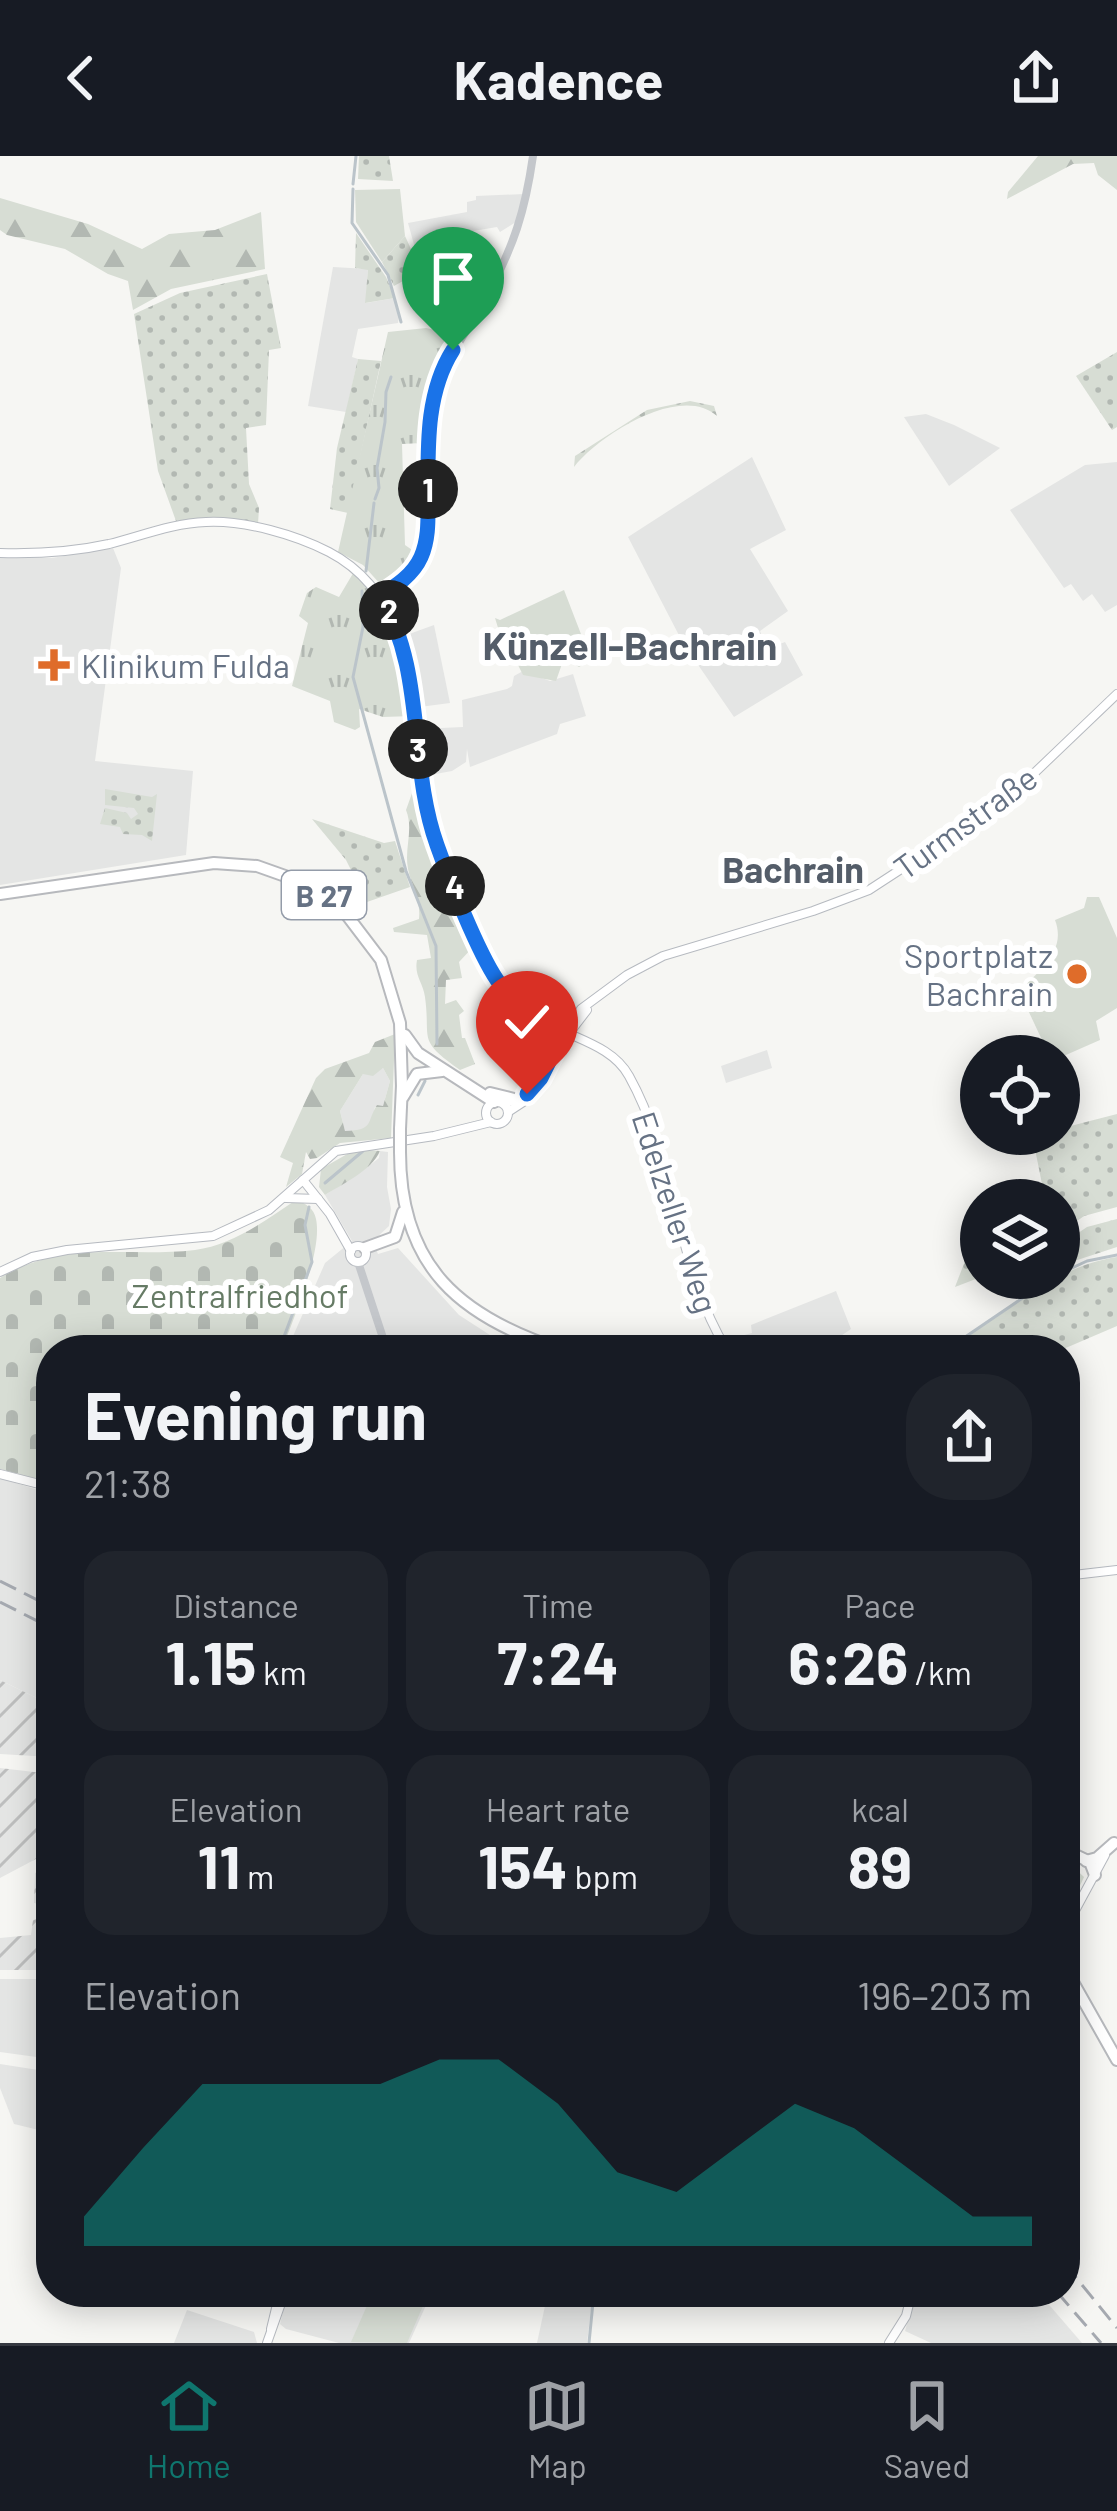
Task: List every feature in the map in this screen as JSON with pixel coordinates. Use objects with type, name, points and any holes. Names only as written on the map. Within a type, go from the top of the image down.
[{"type":"highway","name":"B 27","points":[[115,876],[184,861],[261,862],[304,877],[344,905],[375,940],[394,979],[405,1035],[400,1129],[404,1203],[424,1256],[452,1293],[488,1322],[522,1335]]},
{"type":"highway","name":"B 27","points":[[0,895],[205,863],[239,863],[288,876],[323,894],[358,926],[381,960],[396,1001],[402,1094]]},
{"type":"highway","points":[[405,1035],[418,1053],[475,1088],[521,1102]]},
{"type":"highway","points":[[402,1094],[422,1071],[446,1071]]},
{"type":"highway","points":[[475,1088],[496,1110]]},
{"type":"highway","points":[[359,1252],[397,1234],[404,1203]]},
{"type":"highway","points":[[359,1252],[404,1242],[424,1256]]},
{"type":"highway","points":[[1087,1861],[1116,1843]]},
{"type":"highway","points":[[1080,1858],[1095,1875]]},
{"type":"highway","points":[[1080,1864],[1095,1875]]},
{"type":"highway","points":[[1080,1995],[1117,2060]]},
{"type":"main road","points":[[0,553],[71,551],[203,522],[238,524],[337,556],[380,596],[401,637],[437,845],[493,972],[507,991],[541,1019],[556,1048]]},
{"type":"main road","name":"Turmstraße","points":[[521,1102],[537,1084],[580,1009],[653,960],[869,890],[1004,802],[1117,694]]},
{"type":"main road","name":"Edelzeller Weg","points":[[541,1019],[614,1059],[629,1076],[662,1156],[706,1313],[718,1335]]},
{"type":"main road","name":"Turmstraße","points":[[521,1102],[544,1084],[567,1032]]},
{"type":"main road","points":[[472,1128],[496,1110],[521,1102]]},
{"type":"main road","points":[[0,1272],[60,1251],[203,1239],[256,1218],[342,1149],[502,1127],[521,1102]]},
{"type":"main road","points":[[317,1166],[317,1197]]},
{"type":"main road","points":[[303,1180],[359,1252]]},
{"type":"main road","points":[[284,1198],[317,1197]]},
{"type":"main road","points":[[0,1474],[36,1483]]},
{"type":"main road","points":[[1080,1574],[1117,1570]]},
{"type":"main road","points":[[1080,1902],[1116,1843]]},
{"type":"main road","points":[[267,2343],[278,2307]]},
{"type":"main road","points":[[890,2343],[908,2307]]},
{"type":"street","points":[[380,596],[406,578],[423,553],[428,528],[430,420],[439,378],[488,296],[524,217],[533,156]]},
{"type":"street","points":[[359,1252],[383,1335]]},
{"type":"shaded area","points":[[524,194],[519,220],[500,232],[497,227],[455,234],[459,258],[420,266],[408,223],[467,212],[467,202],[476,196]]},
{"type":"shaded area","points":[[333,267],[368,269],[366,303],[395,298],[399,316],[398,323],[358,329],[352,357],[358,359],[346,412],[308,406]]},
{"type":"shaded area","points":[[926,414],[1000,448],[949,486],[904,417]]},
{"type":"shaded area","points":[[752,457],[786,530],[750,549],[788,611],[760,631],[767,649],[785,642],[803,675],[734,717],[683,643],[628,537]]},
{"type":"shaded area","points":[[1117,462],[1117,605],[1105,612],[1092,594],[1083,601],[1071,584],[1064,588],[1010,510],[1085,465]]},
{"type":"shaded area","name":"Klinikum Fulda","points":[[113,548],[121,568],[95,761],[193,771],[186,855],[0,885],[0,557],[52,558]]},
{"type":"shaded area","points":[[434,625],[450,703],[412,708],[401,637]]},
{"type":"shaded area","points":[[523,671],[550,681],[573,674],[586,716],[560,724],[557,734],[470,767],[467,749],[466,762],[452,771],[430,775],[424,766],[420,729],[463,727],[462,700],[507,689]]},
{"type":"shaded area","points":[[767,1050],[772,1068],[726,1083],[721,1066]]},
{"type":"shaded area","points":[[383,1068],[390,1081],[383,1106],[375,1107],[371,1124],[362,1131],[345,1131],[340,1111],[363,1074]]},
{"type":"shaded area","points":[[380,1151],[388,1152],[391,1209],[389,1226],[373,1241],[378,1254],[398,1248],[459,1315],[490,1335],[294,1335],[325,1263],[352,1241],[325,1195],[379,1158]]},
{"type":"shaded area","points":[[836,1291],[851,1329],[842,1335],[744,1335],[752,1333],[751,1325]]},
{"type":"shaded area","points":[[0,1478],[36,1489],[36,1698],[0,1680]]},
{"type":"shaded area","points":[[0,1680],[36,1698],[36,1756],[0,1754]]},
{"type":"shaded area","points":[[0,1768],[36,1772],[36,1859],[0,1878]]},
{"type":"shaded area","points":[[33,1920],[36,1970],[0,1970],[0,1938],[31,1935]]},
{"type":"shaded area","points":[[0,1979],[36,1979],[36,2057],[0,2052]]},
{"type":"shaded area","points":[[0,2064],[36,2070],[36,2129],[14,2124],[0,2088]]},
{"type":"shaded area","points":[[284,2307],[425,2307],[409,2343],[339,2343],[280,2324]]},
{"type":"shaded area","points":[[545,2307],[591,2307],[587,2343],[537,2343]]},
{"type":"shaded area","points":[[912,2307],[1051,2307],[1082,2343],[931,2343],[905,2331]]},
{"type":"shaded area","points":[[187,2310],[254,2332],[257,2343],[174,2343]]},
{"type":"green space","points":[[359,156],[389,156],[393,181],[358,179]]},
{"type":"green space","points":[[1038,156],[1117,156],[1117,190],[1098,175],[1094,163],[1073,164],[1007,199]]},
{"type":"green space","points":[[400,189],[405,236],[382,262],[356,222],[355,190]]},
{"type":"green space","points":[[0,198],[88,224],[142,249],[169,234],[215,230],[261,212],[265,269],[171,289],[133,310],[128,281],[65,249],[0,230]]},
{"type":"green space","points":[[356,233],[395,298],[365,303],[368,270],[355,268]]},
{"type":"green space","points":[[405,236],[421,271],[394,286],[382,262]]},
{"type":"green space","points":[[459,258],[461,277],[428,279],[425,266]]},
{"type":"green space","points":[[267,274],[281,348],[269,350],[266,425],[246,428],[249,484],[259,508],[258,524],[220,517],[176,521],[158,471],[134,314],[180,293]]},
{"type":"green space","points":[[461,277],[466,303],[440,312],[434,279]]},
{"type":"green space","points":[[440,331],[452,342],[431,382],[422,443],[402,444],[405,545],[415,552],[401,573],[382,586],[363,565],[338,552],[388,332]]},
{"type":"green space","points":[[1117,352],[1117,427],[1112,430],[1076,376]]},
{"type":"green space","points":[[358,359],[381,361],[348,513],[330,509],[337,448]]},
{"type":"green space","points":[[690,401],[714,406],[717,416],[701,407],[662,409],[601,441],[574,467],[575,456],[647,410]]},
{"type":"green space","points":[[355,570],[396,622],[413,716],[383,717],[359,709],[360,727],[355,730],[334,722],[330,701],[292,686],[308,623],[299,616],[307,593],[316,587],[339,597]]},
{"type":"green space","points":[[564,590],[591,660],[579,667],[564,658],[556,681],[523,675],[515,659],[507,657],[495,618],[500,620]]},
{"type":"green space","points":[[416,782],[435,850],[474,946],[459,962],[462,978],[446,980],[445,1004],[456,1000],[464,1011],[459,1015],[462,1038],[475,1064],[460,1070],[428,1038],[425,997],[416,966],[417,960],[431,958],[427,935],[394,932],[393,928],[419,919],[407,861],[406,810]]},
{"type":"green space","points":[[105,789],[157,794],[152,841],[100,824],[105,808],[127,813],[131,819],[138,814],[134,808],[105,805]]},
{"type":"green space","points":[[312,819],[384,843],[395,841],[410,887],[367,902],[346,860]]},
{"type":"green space","name":"Sportplatz Bachrain","points":[[1087,897],[1099,897],[1117,938],[1117,1008],[1096,1021],[1100,1040],[1080,1049],[1080,1035],[1040,1035],[1019,991],[1054,951],[1055,920],[1084,908]]},
{"type":"green space","points":[[395,1034],[391,1138],[340,1143],[317,1158],[310,1159],[306,1152],[302,1174],[286,1187],[293,1163],[280,1157],[316,1078],[325,1069],[369,1053],[375,1042]],"holes":[[[383,1068],[390,1081],[383,1106],[377,1105],[368,1124],[345,1131],[340,1111],[363,1074],[373,1076]]]},
{"type":"green space","points":[[1117,1114],[1117,1207],[1080,1219],[1080,1179],[1041,1179],[1036,1155],[1080,1155],[1080,1124]]},
{"type":"green space","points":[[356,1149],[380,1151],[364,1171],[325,1195],[319,1187],[321,1169]]},
{"type":"green space","name":"Zentralfriedhof","points":[[296,1200],[316,1219],[315,1249],[288,1335],[36,1335],[36,1479],[0,1469],[0,1278],[48,1258],[195,1250],[248,1231]]},
{"type":"green space","points":[[1117,1219],[1117,1247],[1080,1259],[1080,1232]]},
{"type":"green space","points":[[1117,1257],[1117,1326],[1080,1342],[1080,1335],[969,1335],[1021,1299],[1080,1299],[1080,1267]]},
{"type":"green space","points":[[366,2307],[423,2307],[407,2343],[351,2342]]},
{"type":"waterway","points":[[353,184],[356,156]]},
{"type":"waterway","points":[[353,189],[352,223],[388,275],[401,322]]},
{"type":"waterway","points":[[375,499],[391,377]]},
{"type":"waterway","points":[[366,571],[374,503]]},
{"type":"waterway","points":[[362,591],[363,627],[353,677],[406,871],[436,946],[437,1044]]},
{"type":"waterway","points":[[418,1095],[425,1081]]},
{"type":"waterway","points":[[325,1183],[363,1151]]},
{"type":"waterway","points":[[285,1335],[312,1262],[305,1225],[309,1207]]},
{"type":"waterway","points":[[1080,1264],[1117,1255]]},
{"type":"waterway","points":[[968,1335],[1021,1299]]},
{"type":"waterway","points":[[589,2343],[593,2307]]},
{"type":"railway","points":[[0,1581],[36,1599]]},
{"type":"railway","points":[[0,1602],[36,1620]]},
{"type":"railway","points":[[1080,2282],[1117,2328]]},
{"type":"railway","points":[[1070,2307],[1101,2343]]},
{"type":"place","name":"Klinikum Fulda","points":[[54,665]]},
{"type":"place","name":"Sportplatz Bachrain","points":[[1077,974]]},
{"type":"district","name":"Künzell-Bachrain","points":[[630,644]]},
{"type":"district","name":"Bachrain","points":[[793,868]]},
{"type":"route","points":[[453,350],[439,378],[430,420],[428,528],[423,553],[406,578],[380,596],[401,637],[437,845],[495,977],[541,1019],[556,1048],[527,1094]]}]
